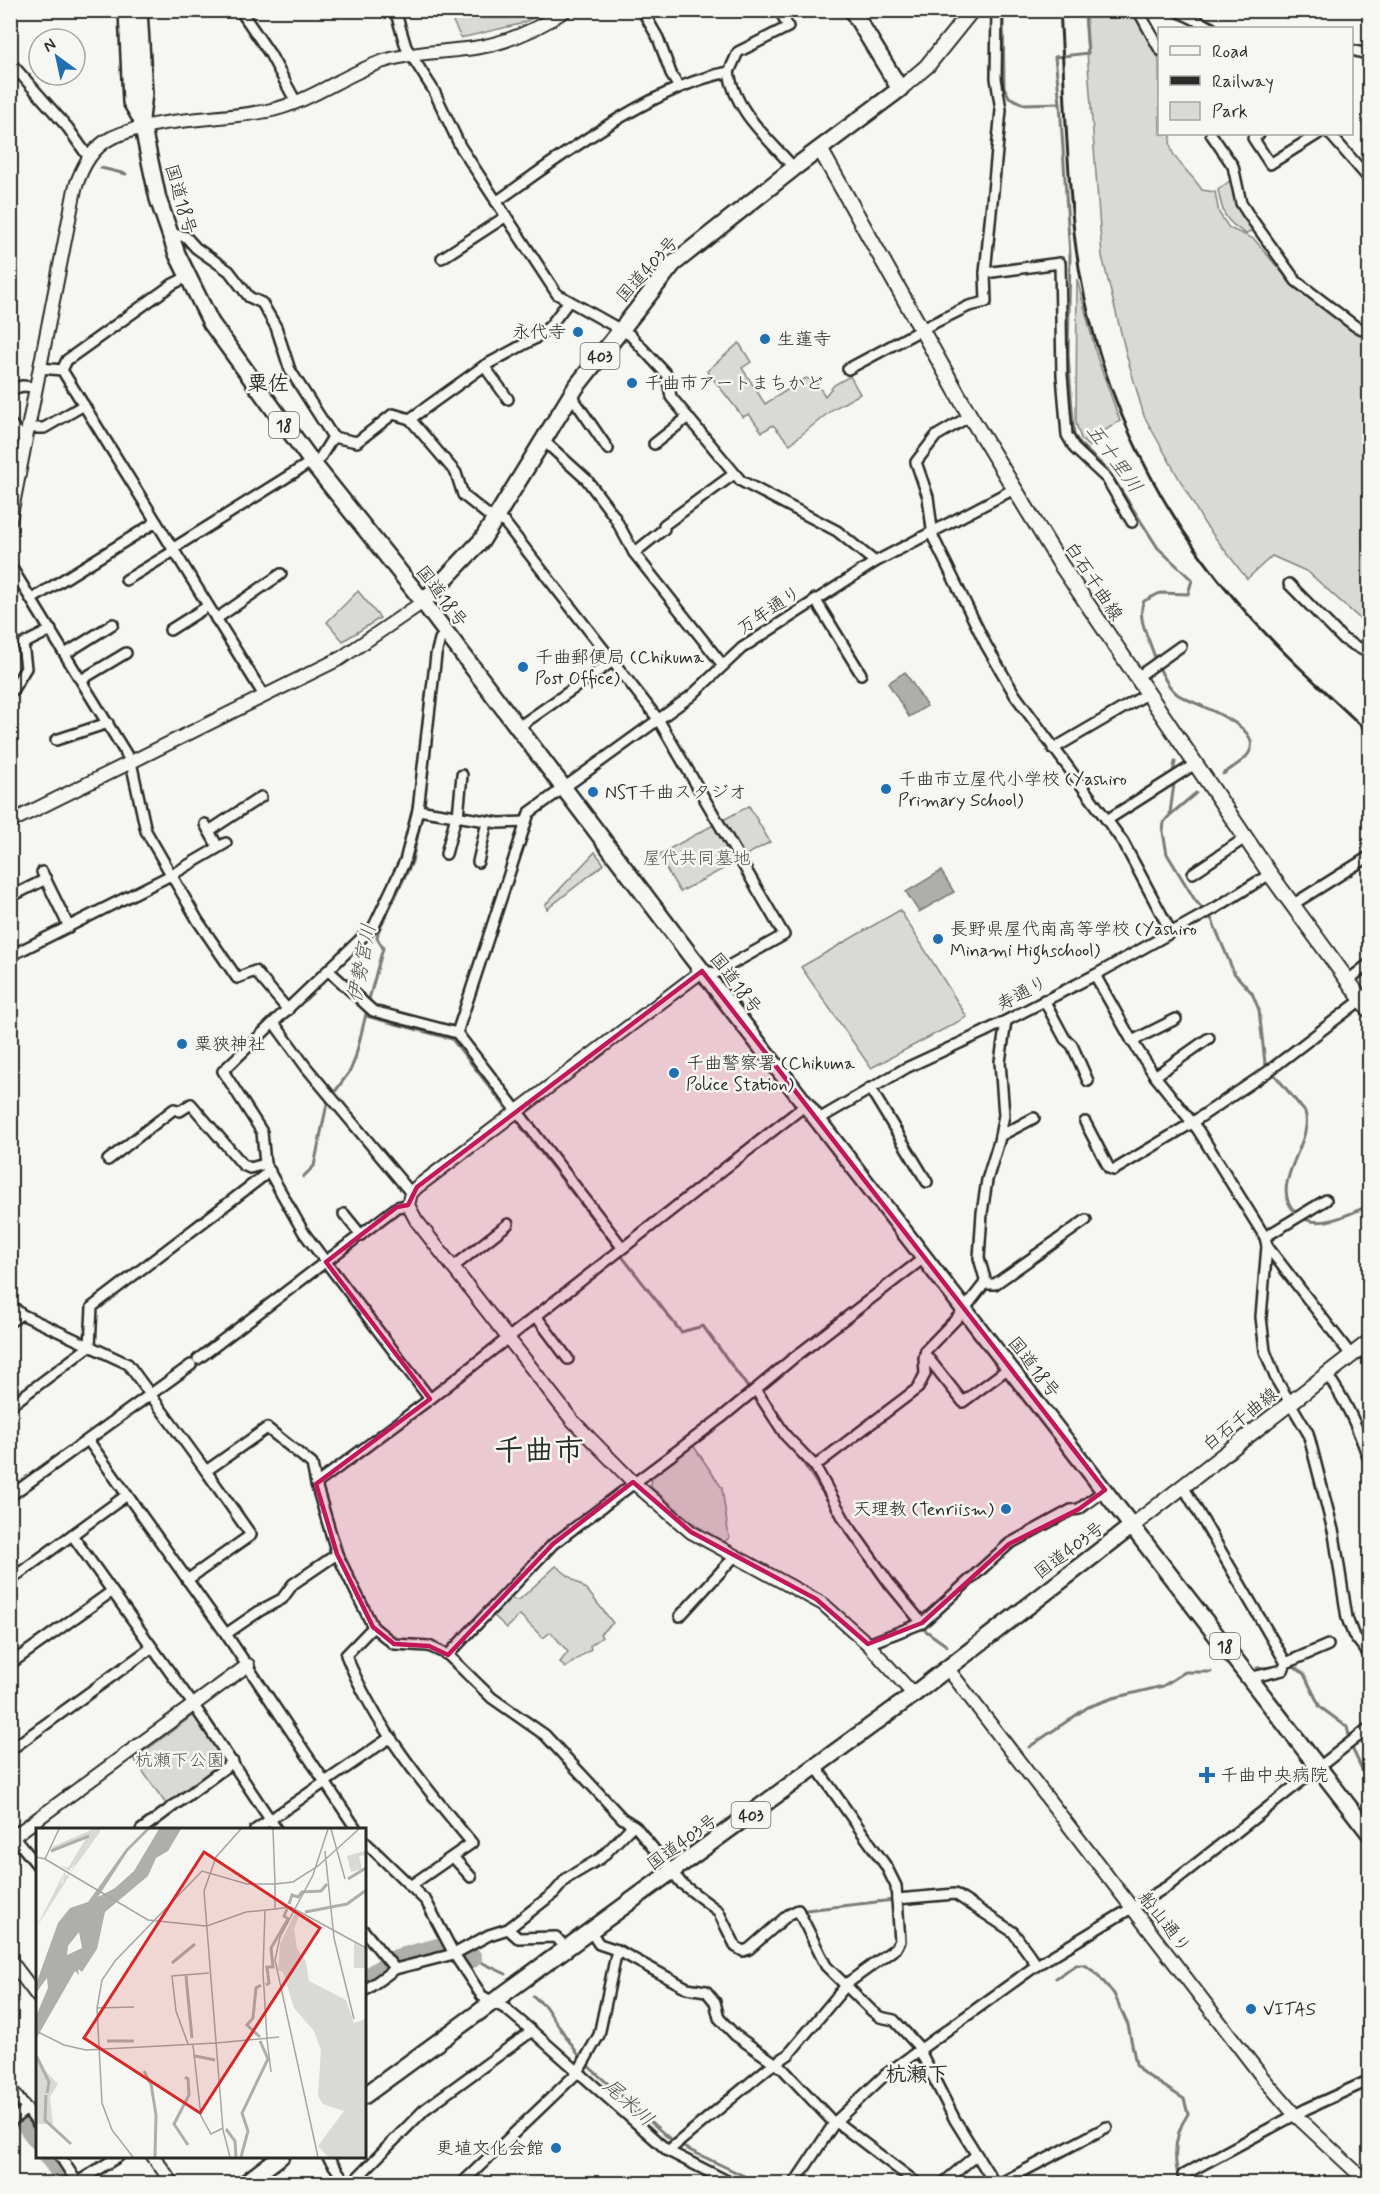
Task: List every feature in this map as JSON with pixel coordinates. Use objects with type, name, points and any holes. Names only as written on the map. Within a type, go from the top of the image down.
[{"type":"highway","name":"国道18号","points":[[127,10],[131,102],[142,124],[158,200],[175,235],[187,277],[211,323],[313,464],[423,602],[702,971],[819,1119],[1370,1834]]},
{"type":"highway","name":"国道18号","points":[[139,10],[144,93],[142,124]]},
{"type":"highway","points":[[852,10],[900,89]]},
{"type":"highway","name":"国道403号","points":[[423,602],[464,562],[496,519],[571,395],[673,264],[794,168],[900,89]]},
{"type":"highway","name":"国道403号","points":[[366,2095],[495,2003],[914,1695],[1132,1526]]},
{"type":"highway","points":[[244,2184],[280,2158]]},
{"type":"main road","points":[[900,89],[927,66],[972,10]]},
{"type":"main road","name":"白石千曲線","points":[[820,149],[921,332],[1014,489],[1136,678],[1270,874],[1365,1006]]},
{"type":"main road","name":"白石千曲線","points":[[1132,1526],[1370,1341]]},
{"type":"street","points":[[240,10],[270,54],[296,102]]},
{"type":"street","points":[[395,10],[406,47],[434,91],[460,146],[557,294],[630,335],[667,375],[671,397],[741,481],[837,531],[875,562]]},
{"type":"street","points":[[10,520],[75,189],[89,158],[110,139],[142,124],[229,118],[278,108],[296,102],[384,61],[411,55],[476,48],[511,39],[532,31],[566,10]]},
{"type":"street","points":[[642,10],[658,38],[679,87]]},
{"type":"street","points":[[780,10],[788,27],[738,52],[729,72],[734,91],[745,112],[794,168]]},
{"type":"street","points":[[848,369],[969,306],[986,302],[985,273],[1001,110],[996,78],[997,10]]},
{"type":"street","points":[[1138,10],[1158,46]]},
{"type":"street","points":[[1175,10],[1210,27]]},
{"type":"street","points":[[1353,50],[1370,56]]},
{"type":"street","points":[[10,62],[68,128],[89,158]]},
{"type":"street","points":[[496,202],[588,138],[679,87],[729,72]]},
{"type":"street","points":[[1211,135],[1233,166],[1245,208],[1296,281],[1355,327],[1370,332]]},
{"type":"street","points":[[1257,135],[1252,138],[1270,164],[1316,135]]},
{"type":"street","points":[[1331,135],[1370,180]]},
{"type":"street","points":[[442,258],[505,217]]},
{"type":"street","points":[[10,1496],[194,1362],[410,1199],[518,1112],[702,971],[716,973],[784,935],[658,718],[505,523],[463,495],[456,473],[410,419],[393,414],[357,442],[333,437],[290,370],[276,327],[262,303],[249,297],[229,272],[196,248],[186,237],[175,235]]},
{"type":"street","points":[[985,273],[1060,263],[1062,365],[1067,435],[1075,448],[1107,479],[1132,522]]},
{"type":"street","points":[[62,370],[67,360],[187,277]]},
{"type":"street","points":[[410,419],[484,366],[534,339],[550,326],[569,301]]},
{"type":"street","points":[[484,366],[508,399]]},
{"type":"street","points":[[40,368],[62,370]]},
{"type":"street","points":[[62,370],[263,694]]},
{"type":"street","points":[[10,390],[22,386],[37,387]]},
{"type":"street","points":[[571,395],[608,448]]},
{"type":"street","points":[[28,428],[44,428],[84,405]]},
{"type":"street","points":[[970,416],[936,436],[916,462],[928,497],[933,537],[986,645],[1015,695],[1136,863],[1171,932]]},
{"type":"street","points":[[654,444],[688,417]]},
{"type":"street","points":[[10,423],[26,442]]},
{"type":"street","points":[[126,580],[313,464],[333,437]]},
{"type":"street","points":[[543,440],[587,480],[614,516],[634,553],[722,664]]},
{"type":"street","points":[[634,553],[664,529],[664,525],[734,474]]},
{"type":"street","name":"万年通り","points":[[525,822],[529,813],[691,696],[722,664],[742,648],[875,562],[1014,489]]},
{"type":"street","points":[[32,599],[156,522]]},
{"type":"street","points":[[10,565],[131,762],[146,831],[198,921],[237,978],[255,971],[288,1010]]},
{"type":"street","points":[[216,619],[281,574]]},
{"type":"street","points":[[1289,584],[1343,639],[1370,654]]},
{"type":"street","points":[[815,599],[861,674]]},
{"type":"street","points":[[10,822],[263,694],[341,658],[423,602]]},
{"type":"street","points":[[170,630],[208,606]]},
{"type":"street","points":[[65,654],[113,624]]},
{"type":"street","points":[[10,693],[26,668],[23,644],[51,630]]},
{"type":"street","points":[[430,1399],[304,1233],[267,1168],[262,1132],[223,1071],[374,926],[405,861],[418,810],[436,655],[440,639],[446,634]]},
{"type":"street","points":[[1136,678],[1181,646]]},
{"type":"street","points":[[81,680],[126,653]]},
{"type":"street","points":[[517,728],[613,661]]},
{"type":"street","points":[[1053,749],[1147,694]]},
{"type":"street","points":[[56,740],[108,723]]},
{"type":"street","points":[[1107,820],[1195,764]]},
{"type":"street","points":[[446,854],[457,816],[462,775]]},
{"type":"street","points":[[10,956],[172,874],[222,845],[207,827],[250,798],[261,796]]},
{"type":"street","points":[[418,810],[488,822],[525,822],[457,1033]]},
{"type":"street","points":[[478,862],[488,822]]},
{"type":"street","points":[[1193,873],[1245,837]]},
{"type":"street","points":[[1292,905],[1370,856]]},
{"type":"street","name":"寿通り","points":[[819,1119],[870,1088],[1095,975],[1213,909],[1270,874]]},
{"type":"street","points":[[16,894],[44,876],[69,927]]},
{"type":"street","points":[[1347,981],[1370,963]]},
{"type":"street","points":[[328,970],[368,1007],[457,1033],[619,1250]]},
{"type":"street","points":[[1095,975],[1132,1041],[1155,1076],[1191,1122],[1266,1241],[1351,1355]]},
{"type":"street","points":[[1044,1000],[1065,1039],[1072,1045],[1088,1081]]},
{"type":"street","points":[[1085,1122],[1103,1148],[1109,1168],[1114,1170],[1191,1122],[1365,1006]]},
{"type":"street","points":[[1132,1041],[1176,1019]]},
{"type":"street","points":[[815,1466],[918,1388],[925,1374],[925,1354],[966,1309],[984,1284],[985,1279],[979,1258],[982,1213],[988,1172],[1000,1136],[1004,1115],[1000,1062],[1006,1021]]},
{"type":"street","points":[[274,1023],[410,1199],[452,1268],[572,1420],[634,1483],[691,1532],[816,1599],[868,1644],[914,1695]]},
{"type":"street","points":[[1155,1076],[1209,1038]]},
{"type":"street","points":[[870,1088],[927,1182]]},
{"type":"street","points":[[108,1160],[174,1109],[180,1111],[191,1104],[243,1165],[250,1168],[267,1168]]},
{"type":"street","points":[[316,1484],[430,1399],[807,1104]]},
{"type":"street","points":[[1000,1136],[1034,1118]]},
{"type":"street","points":[[90,1346],[92,1307],[267,1168]]},
{"type":"street","points":[[1326,1200],[1298,1215],[1266,1241],[1261,1317],[1263,1343],[1276,1379],[1308,1433],[1334,1533],[1351,1630],[1370,1656]]},
{"type":"street","points":[[344,1214],[361,1235]]},
{"type":"street","points":[[984,1284],[995,1284],[1086,1220]]},
{"type":"street","points":[[452,1268],[508,1224]]},
{"type":"street","points":[[448,1655],[552,1544],[752,1393],[925,1257]]},
{"type":"street","points":[[10,1304],[21,1314],[128,1364],[152,1393],[251,1535],[187,1580]]},
{"type":"street","points":[[10,1322],[21,1314]]},
{"type":"street","points":[[536,1316],[568,1359]]},
{"type":"street","points":[[10,1406],[90,1346]]},
{"type":"street","points":[[925,1354],[963,1402],[1010,1367]]},
{"type":"street","points":[[1327,1375],[1343,1400],[1363,1442],[1370,1463]]},
{"type":"street","points":[[752,1393],[786,1436],[815,1466],[845,1521],[889,1583],[922,1623]]},
{"type":"street","points":[[206,1471],[267,1428],[312,1464],[337,1554],[373,1628],[394,1644],[429,1646],[448,1655],[492,1698],[544,1735],[622,1818],[633,1825],[682,1884],[718,1911],[736,1947],[743,1951],[798,1910],[826,1966],[872,2011],[880,2017],[894,2020],[917,2044],[975,2156],[997,2184],[1107,2127]]},
{"type":"street","points":[[88,1440],[248,1665],[356,1828]]},
{"type":"street","points":[[1183,1486],[1285,1666]]},
{"type":"street","points":[[868,1644],[922,1623],[1009,1544],[1071,1510],[1079,1509],[1105,1490]]},
{"type":"street","points":[[10,1580],[127,1495]]},
{"type":"street","points":[[72,1535],[233,1762],[276,1828]]},
{"type":"street","points":[[226,1634],[261,1610],[282,1599],[293,1584],[337,1554]]},
{"type":"street","points":[[680,1616],[735,1556]]},
{"type":"street","points":[[10,1664],[111,1592]]},
{"type":"street","points":[[373,1628],[346,1655],[377,1717],[437,1802],[472,1843],[410,1886]]},
{"type":"street","points":[[1249,1678],[1285,1666],[1328,1645]]},
{"type":"street","points":[[10,1750],[151,1648]]},
{"type":"street","points":[[36,1864],[12,1836],[248,1665]]},
{"type":"street","name":"船山通り","points":[[948,1669],[1263,2078],[1295,2115],[1369,2184]]},
{"type":"street","points":[[794,2184],[835,2122],[885,2075],[1037,1965],[1187,1872],[1370,1727]]},
{"type":"street","points":[[258,1828],[391,1737]]},
{"type":"street","points":[[144,1828],[233,1762]]},
{"type":"street","points":[[668,2151],[775,2063],[788,2055],[846,1986],[861,1972],[896,1948],[900,1941],[896,1887],[886,1866],[816,1767]]},
{"type":"street","points":[[366,1990],[395,1968],[454,1954],[489,1935],[508,1929],[554,1893],[567,1878],[601,1857],[633,1825]]},
{"type":"street","points":[[366,1843],[426,1901],[454,1954],[482,1996],[532,2031],[668,2151],[733,2184]]},
{"type":"street","points":[[453,1857],[471,1877]]},
{"type":"street","points":[[897,1899],[955,1894],[1013,1932],[1037,1965]]},
{"type":"street","points":[[508,1929],[518,1938],[556,1937],[567,1949]]},
{"type":"street","points":[[591,1932],[599,1944],[617,1950],[687,1988],[706,1991],[716,2002],[719,2018],[735,2035],[775,2063],[818,2109],[918,2184]]},
{"type":"street","points":[[366,1933],[395,1968]]},
{"type":"street","points":[[461,2184],[578,2072],[599,2036],[617,1950]]},
{"type":"street","points":[[10,1960],[36,1994]]},
{"type":"street","points":[[351,2184],[425,2109],[532,2031]]},
{"type":"street","points":[[1183,2175],[1295,2115],[1370,2080]]},
{"type":"street","points":[[10,2087],[36,2121]]},
{"type":"street","points":[[10,2122],[27,2109]]},
{"type":"street","points":[[942,2184],[975,2156]]},
{"type":"street","points":[[61,2158],[78,2183],[117,2158]]},
{"type":"street","points":[[154,2158],[173,2184]]},
{"type":"street","points":[[328,2158],[347,2184]]},
{"type":"highlighted area","points":[[702,971],[1105,1490],[1079,1509],[1009,1544],[922,1623],[868,1644],[816,1599],[691,1532],[633,1482],[553,1544],[448,1655],[429,1646],[394,1644],[373,1627],[337,1554],[316,1484],[430,1399],[326,1262],[397,1207],[408,1205],[417,1187]]},
{"type":"green space","points":[[448,11],[547,11],[520,24],[461,38]]},
{"type":"green space","points":[[1084,11],[1127,11],[1134,14],[1158,57],[1158,135],[1172,135],[1170,142],[1174,156],[1202,190],[1215,192],[1219,213],[1229,228],[1254,239],[1294,287],[1356,333],[1369,338],[1369,627],[1308,572],[1272,556],[1247,579],[1204,523],[1144,416],[1102,256]]},
{"type":"green space","points":[[1232,179],[1237,205],[1253,229],[1246,234],[1229,221],[1221,205],[1218,190]]},
{"type":"green space","points":[[1077,279],[1097,357],[1120,421],[1093,438],[1089,447],[1081,439],[1076,423]]},
{"type":"green space","points":[[739,343],[751,362],[742,368],[765,404],[806,378],[815,381],[825,396],[834,385],[850,376],[860,394],[833,409],[790,444],[773,425],[762,432],[749,414],[743,417],[707,371]]},
{"type":"green space","points":[[358,591],[380,618],[343,641],[327,622]]},
{"type":"green space","points":[[749,806],[770,842],[743,857],[723,820]]},
{"type":"green space","name":"屋代共同墓地","points":[[717,823],[738,861],[680,892],[658,855]]},
{"type":"green space","points":[[595,852],[604,864],[547,909],[545,905]]},
{"type":"green space","points":[[900,910],[967,1017],[871,1068],[801,967]]},
{"type":"green space","points":[[693,1445],[722,1488],[729,1538],[724,1542],[697,1526],[651,1487],[652,1476]]},
{"type":"green space","points":[[556,1566],[587,1590],[613,1623],[600,1634],[602,1637],[590,1646],[591,1649],[565,1668],[560,1662],[568,1652],[551,1632],[543,1638],[520,1615],[507,1628],[491,1613],[506,1598],[519,1600]]},
{"type":"green space","name":"杭瀬下公園","points":[[195,1714],[227,1760],[166,1804],[134,1759]]},
{"type":"shaded area","points":[[905,672],[927,706],[909,717],[888,683]]},
{"type":"shaded area","points":[[941,871],[954,892],[919,912],[906,892]]},
{"type":"waterway","name":"五十里川","points":[[1003,10],[1004,87],[1009,97],[1023,104],[1060,103],[1070,255],[1068,355],[1074,435],[1080,444],[1108,470],[1158,548],[1192,580],[1188,594],[1160,593],[1144,601],[1142,621],[1160,669],[1172,689],[1177,694],[1227,718],[1249,736],[1251,747],[1245,758],[1223,774]]},
{"type":"waterway","points":[[1060,103],[1055,57],[1088,53],[1085,10]]},
{"type":"waterway","name":"伊勢宮川","points":[[101,168],[126,174]]},
{"type":"waterway","name":"伊勢宮川","points":[[423,807],[439,666]]},
{"type":"waterway","points":[[1173,773],[1175,762]]},
{"type":"waterway","points":[[1170,813],[1174,784]]},
{"type":"waterway","name":"五十里川","points":[[1196,793],[1164,822],[1163,832],[1167,854],[1195,900],[1212,920],[1234,973],[1252,993],[1259,1010],[1265,1063],[1305,1112],[1304,1137],[1288,1177],[1286,1190],[1288,1202],[1304,1219],[1322,1222],[1342,1217],[1370,1205]]},
{"type":"waterway","name":"伊勢宮川","points":[[368,1003],[383,948],[377,938],[378,932],[412,862],[422,815]]},
{"type":"waterway","points":[[334,1093],[350,1071],[355,1059],[367,1010]]},
{"type":"waterway","points":[[366,1016],[452,1039],[507,1109]]},
{"type":"waterway","points":[[303,1177],[314,1166],[328,1099]]},
{"type":"waterway","points":[[521,1127],[681,1332],[703,1326],[760,1404]]},
{"type":"waterway","points":[[788,1444],[802,1461],[878,1577],[905,1609]]},
{"type":"waterway","points":[[922,1628],[947,1646]]},
{"type":"waterway","points":[[1257,1668],[1294,1666],[1304,1674],[1320,1707],[1347,1727],[1352,1748],[1370,1786]]},
{"type":"waterway","points":[[1029,1747],[1088,1707],[1113,1698],[1163,1686],[1185,1672],[1211,1672]]},
{"type":"waterway","points":[[806,1910],[894,1900]]},
{"type":"waterway","name":"尾米川","points":[[366,1979],[397,1959],[442,1947]]},
{"type":"waterway","name":"尾米川","points":[[467,1956],[472,1958]]},
{"type":"waterway","points":[[472,1958],[506,1974]]},
{"type":"waterway","points":[[1056,1978],[1076,1965],[1085,1965],[1097,1974],[1114,1994],[1128,2025],[1136,2064],[1142,2072],[1184,2099],[1188,2114],[1179,2130],[1176,2148],[1176,2165],[1180,2184]]},
{"type":"waterway","name":"尾米川","points":[[533,1996],[545,2006],[582,2060]]},
{"type":"waterway","name":"尾米川","points":[[587,2065],[670,2139]]},
{"type":"waterway","name":"尾米川","points":[[10,2103],[15,2109]]},
{"type":"waterway","name":"尾米川","points":[[25,2123],[36,2137]]},
{"type":"waterway","name":"尾米川","points":[[681,2146],[761,2184]]},
{"type":"waterway","name":"尾米川","points":[[50,2158],[63,2176]]},
{"type":"railway","points":[[1060,10],[1072,212],[1083,291],[1095,339],[1130,434],[1152,479],[1206,564],[1269,637],[1370,734]]},
{"type":"place","name":"永代寺","points":[[578,332]]},
{"type":"place","name":"生蓮寺","points":[[765,339]]},
{"type":"place","name":"千曲市アートまちかど","points":[[632,383]]},
{"type":"place","name":"千曲郵便局 (Chikuma Post Office)","points":[[523,667]]},
{"type":"place","name":"千曲市立屋代小学校 (Yashiro Primary School)","points":[[886,789]]},
{"type":"place","name":"NST千曲スタジオ","points":[[593,792]]},
{"type":"place","name":"長野県屋代南高等学校 (Yashiro Minami Highschool)","points":[[938,939]]},
{"type":"place","name":"粟狹神社","points":[[182,1044]]},
{"type":"place","name":"千曲警察署 (Chikuma Police Station)","points":[[674,1073]]},
{"type":"place","name":"天理教 (Tenriism)","points":[[1006,1509]]},
{"type":"place","name":"千曲中央病院","points":[[1207,1775]]},
{"type":"place","name":"VITAS","points":[[1251,2009]]},
{"type":"place","name":"更埴文化会館","points":[[556,2148]]},
{"type":"district","name":"粟佐","points":[[268,383]]},
{"type":"district","name":"千曲市","points":[[539,1450]]},
{"type":"district","name":"杭瀬下","points":[[917,2074]]}]
